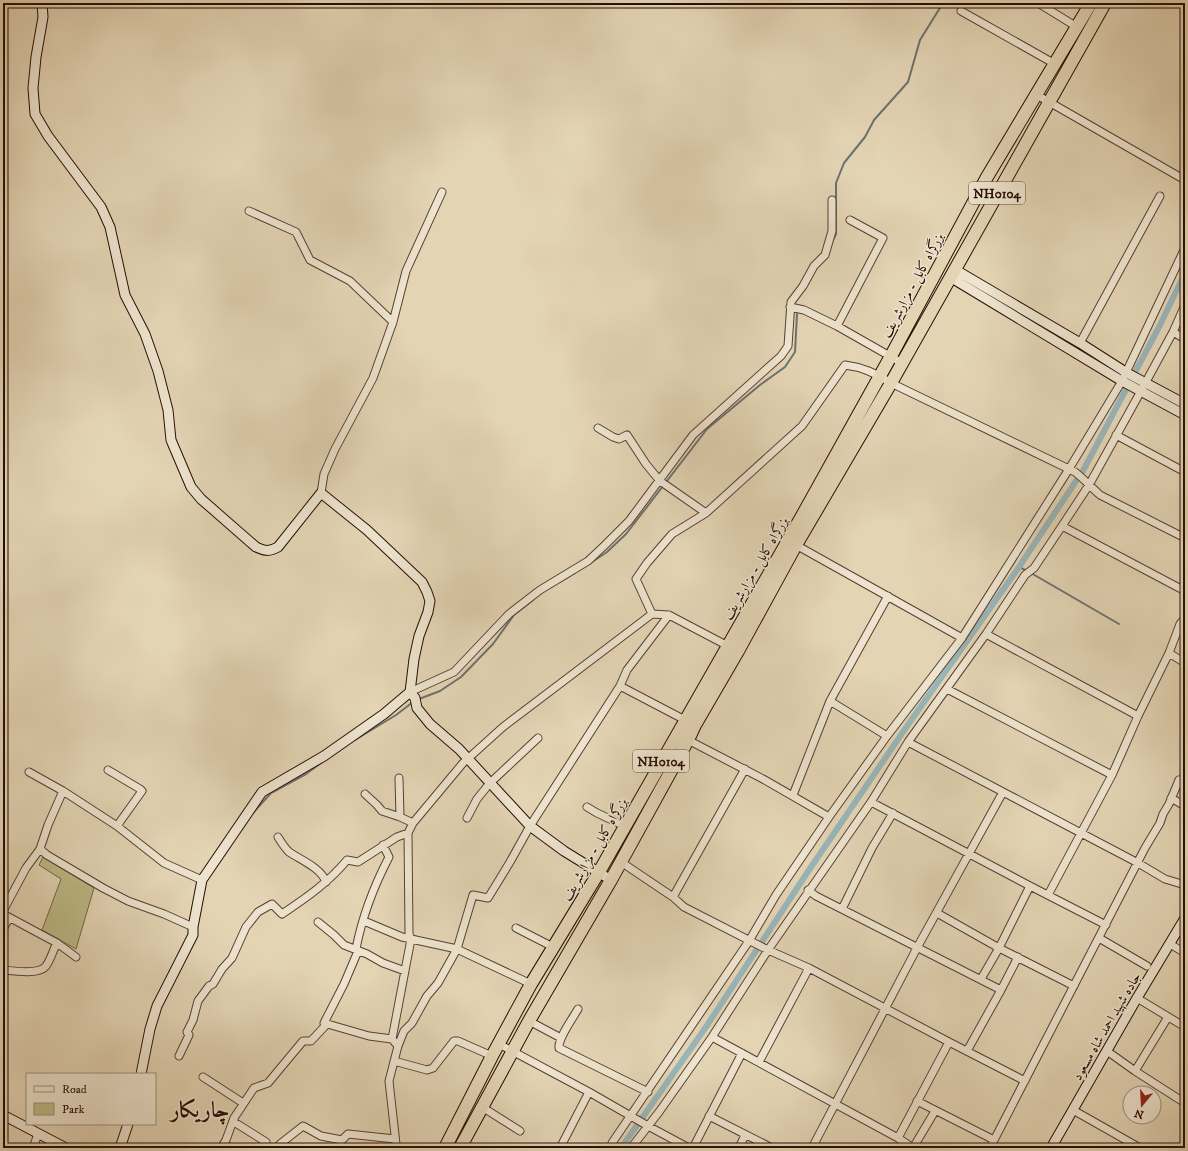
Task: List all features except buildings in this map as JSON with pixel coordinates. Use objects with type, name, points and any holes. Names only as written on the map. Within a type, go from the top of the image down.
[{"type":"highway","name":"بزرگراه کابل - مزارشریف","points":[[460,1148],[512,1051],[621,862],[688,740],[695,724],[890,383],[897,359],[987,177],[1091,3]]},
{"type":"highway","name":"بزرگراه کابل - مزارشریف","points":[[445,1148],[531,984],[599,872],[880,376],[897,359],[952,273],[1105,3]]},
{"type":"street","points":[[42,3],[43,17],[36,57],[33,88],[35,114],[48,136],[101,207],[110,226],[125,295],[145,334],[158,371],[168,410],[171,440],[191,487],[201,499],[256,547],[270,551],[278,546],[321,493],[324,474],[335,449],[373,378],[393,322],[406,271],[442,192]]},
{"type":"street","points":[[1038,3],[1077,27]]},
{"type":"street","points":[[961,11],[1055,64]]},
{"type":"street","points":[[1037,95],[1185,180]]},
{"type":"street","points":[[1080,343],[1160,196]]},
{"type":"street","points":[[141,1073],[150,1030],[157,1006],[193,936],[193,926],[202,880],[262,792],[324,756],[412,695],[454,672],[509,614],[540,590],[588,561],[621,530],[663,483],[693,435],[781,356],[788,346],[791,302],[803,286],[814,266],[825,255],[832,230],[832,200]]},
{"type":"street","points":[[249,211],[296,232],[310,260],[350,281],[393,322]]},
{"type":"street","points":[[837,326],[884,238],[850,220]]},
{"type":"street","points":[[631,1148],[648,1092],[752,942],[776,895],[887,736],[962,638],[1072,470],[1125,377],[1185,248]]},
{"type":"street","points":[[952,273],[1080,343],[1125,377]]},
{"type":"street","points":[[952,273],[1143,387],[1185,415]]},
{"type":"street","points":[[612,1143],[639,1121],[659,1112],[712,1037],[765,948],[871,802],[908,742],[986,634],[1025,576],[1034,568],[1062,526],[1143,387],[1173,332],[1185,305]]},
{"type":"street","points":[[790,307],[804,310],[837,326],[897,359]]},
{"type":"street","points":[[1173,332],[1185,339]]},
{"type":"street","points":[[652,614],[636,579],[647,563],[672,534],[706,513],[802,426],[845,365],[860,367],[880,376],[890,383],[1072,470],[1100,495],[1185,538]]},
{"type":"street","points":[[1143,387],[1185,404]]},
{"type":"street","points":[[598,428],[619,439],[627,436],[646,464],[663,483],[706,513]]},
{"type":"street","points":[[1116,434],[1185,472]]},
{"type":"street","points":[[321,493],[367,530],[422,582],[427,592],[430,601],[428,612],[419,636],[414,659],[412,695],[417,708],[430,724],[459,749],[530,826],[564,851],[611,880]]},
{"type":"street","points":[[1062,526],[1185,591]]},
{"type":"street","points":[[796,545],[962,638]]},
{"type":"street","points":[[793,795],[830,701],[888,596]]},
{"type":"street","points":[[392,1039],[396,1010],[411,939],[409,934],[408,833],[413,823],[457,770],[503,727],[652,614],[669,615],[728,646]]},
{"type":"street","points":[[280,1144],[303,1126],[321,1136],[342,1140],[348,1134],[395,1142],[389,1081],[398,1046],[404,1031],[412,1023],[427,996],[438,983],[457,949],[474,895],[488,898],[530,826],[620,686],[627,670],[669,615]]},
{"type":"street","points":[[1048,895],[1112,775],[1138,716],[1170,653],[1180,624],[1185,618]]},
{"type":"street","points":[[986,634],[1138,716]]},
{"type":"street","points":[[1170,653],[1185,663]]},
{"type":"street","points":[[620,686],[685,720]]},
{"type":"street","points":[[947,689],[1112,775]]},
{"type":"street","points":[[830,701],[887,736]]},
{"type":"street","points":[[467,818],[477,799],[490,783],[538,738]]},
{"type":"street","points":[[688,740],[793,795],[829,817]]},
{"type":"street","points":[[908,742],[1138,863],[1165,880],[1185,885]]},
{"type":"street","points":[[673,896],[745,769]]},
{"type":"street","points":[[108,770],[142,791],[117,826]]},
{"type":"street","points":[[29,772],[63,791],[117,826],[164,863],[202,880]]},
{"type":"street","points":[[398,778],[400,817]]},
{"type":"street","points":[[990,1148],[1160,823],[1179,780],[1184,784]]},
{"type":"street","points":[[3,929],[5,914],[26,868],[40,849],[48,825],[63,791]]},
{"type":"street","points":[[812,1148],[918,946],[1003,792]]},
{"type":"street","points":[[365,794],[382,811],[413,823]]},
{"type":"street","points":[[1171,798],[1185,806]]},
{"type":"street","points":[[871,802],[1106,925]]},
{"type":"street","points":[[587,807],[625,826]]},
{"type":"street","points":[[842,908],[872,848],[893,813]]},
{"type":"street","points":[[179,1056],[189,1035],[186,1032],[193,1020],[198,1001],[209,986],[213,984],[226,964],[232,958],[246,927],[258,912],[272,904],[282,914],[307,898],[336,873],[347,860],[358,862],[383,845],[408,833]]},
{"type":"street","points":[[278,837],[288,851],[311,866],[324,878],[326,882]]},
{"type":"street","points":[[221,1148],[226,1140],[234,1118],[254,1088],[268,1083],[302,1041],[311,1041],[325,1026],[324,1023],[344,984],[357,950],[358,937],[375,885],[389,857],[383,845]]},
{"type":"street","points":[[40,849],[47,855],[128,901],[193,926]]},
{"type":"street","points":[[621,862],[673,896],[684,907],[752,942],[809,968],[1025,1081]]},
{"type":"street","points":[[981,979],[999,948],[1030,886]]},
{"type":"street","points":[[808,890],[816,896],[918,946],[1001,990]]},
{"type":"street","points":[[936,913],[999,948],[1074,986]]},
{"type":"street","points":[[5,914],[57,943],[76,957]]},
{"type":"street","name":"جاده شهيد احمد شاه مسعود","points":[[1051,1148],[1137,998],[1185,918]]},
{"type":"street","points":[[364,921],[411,939],[457,949],[531,984]]},
{"type":"street","points":[[318,922],[344,945],[367,954],[383,963],[405,971]]},
{"type":"street","points":[[516,928],[553,947]]},
{"type":"street","points":[[1099,938],[1147,966]]},
{"type":"street","points":[[3,970],[21,972],[38,971],[46,968],[57,943]]},
{"type":"street","points":[[1170,944],[1185,953]]},
{"type":"street","points":[[967,1052],[1018,957]]},
{"type":"street","points":[[759,1062],[809,968]]},
{"type":"street","points":[[1137,998],[1185,1026]]},
{"type":"street","points":[[578,1009],[559,1044],[559,1048],[648,1092]]},
{"type":"street","points":[[1135,1071],[1168,1017]]},
{"type":"street","points":[[529,1021],[562,1038]]},
{"type":"street","points":[[324,1023],[369,1036],[392,1039],[398,1046]]},
{"type":"street","points":[[712,1037],[835,1103],[913,1148],[935,1111]]},
{"type":"street","points":[[394,1061],[427,1070],[433,1068],[454,1041],[458,1041],[492,1056]]},
{"type":"street","points":[[898,1138],[949,1042]]},
{"type":"street","points":[[499,1044],[689,1148]]},
{"type":"street","points":[[1107,1051],[1185,1103]]},
{"type":"street","points":[[692,1148],[742,1053]]},
{"type":"street","points":[[203,1077],[243,1103]]},
{"type":"street","points":[[560,1148],[589,1092]]},
{"type":"street","points":[[917,1101],[994,1140]]},
{"type":"street","points":[[482,1107],[520,1131]]},
{"type":"street","points":[[1073,1110],[1140,1148]]},
{"type":"street","points":[[3,1115],[66,1148]]},
{"type":"street","points":[[709,1116],[772,1148]]},
{"type":"street","points":[[234,1118],[234,1122],[266,1142]]},
{"type":"street","points":[[120,1148],[128,1125]]},
{"type":"street","points":[[33,1148],[38,1134]]},
{"type":"street","points":[[739,1148],[746,1135]]},
{"type":"green space","points":[[43,857],[94,888],[76,949],[42,930],[61,879],[39,865]]},
{"type":"waterway","points":[[832,242],[836,234],[836,183],[844,163],[865,137],[874,120],[908,82],[920,40],[943,3]]},
{"type":"waterway","points":[[621,1148],[706,1027],[807,873],[905,729],[1019,567],[1084,469],[1159,327],[1185,273]]},
{"type":"waterway","points":[[592,562],[607,552],[626,534],[707,429],[760,385],[785,367],[795,352],[797,314]]},
{"type":"waterway","points":[[1019,567],[1027,571]]},
{"type":"waterway","points":[[560,582],[575,573]]},
{"type":"waterway","points":[[1031,573],[1119,624]]},
{"type":"waterway","points":[[419,699],[440,691],[461,677],[493,644],[514,615],[533,600]]},
{"type":"waterway","points":[[355,740],[396,715],[413,702]]},
{"type":"waterway","points":[[252,814],[271,793],[306,774],[325,760]]},
{"type":"district","name":"چاریکار","points":[[200,1109]]}]
